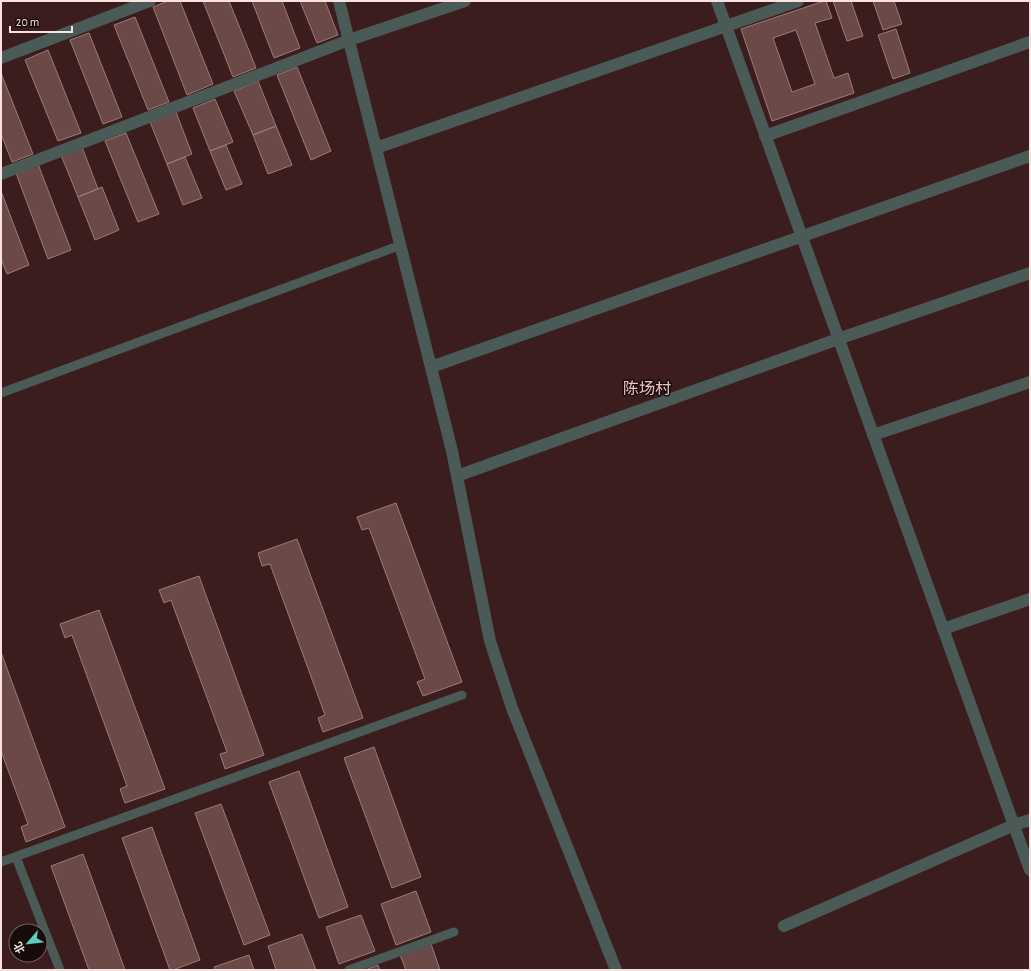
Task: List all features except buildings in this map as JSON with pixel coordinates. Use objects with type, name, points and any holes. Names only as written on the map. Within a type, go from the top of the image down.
[{"type":"street","points":[[1,58],[150,1]]},
{"type":"street","points":[[339,1],[401,245],[457,476],[490,641],[512,708],[616,970]]},
{"type":"street","points":[[1,174],[349,40],[465,1]]},
{"type":"street","points":[[717,1],[1030,870]]},
{"type":"street","points":[[376,148],[798,1]]},
{"type":"street","points":[[765,136],[1030,42]]},
{"type":"street","points":[[431,367],[1030,156]]},
{"type":"street","points":[[457,476],[838,339],[1030,273]]},
{"type":"street","points":[[873,436],[1030,382]]},
{"type":"street","points":[[943,629],[1030,599]]},
{"type":"street","points":[[784,926],[1030,820]]},
{"type":"lane","points":[[1,394],[401,245]]},
{"type":"lane","points":[[1,862],[462,695]]},
{"type":"lane","points":[[16,857],[60,970]]},
{"type":"lane","points":[[349,970],[454,932]]},
{"type":"district","name":"陈场村","points":[[647,388]]}]
